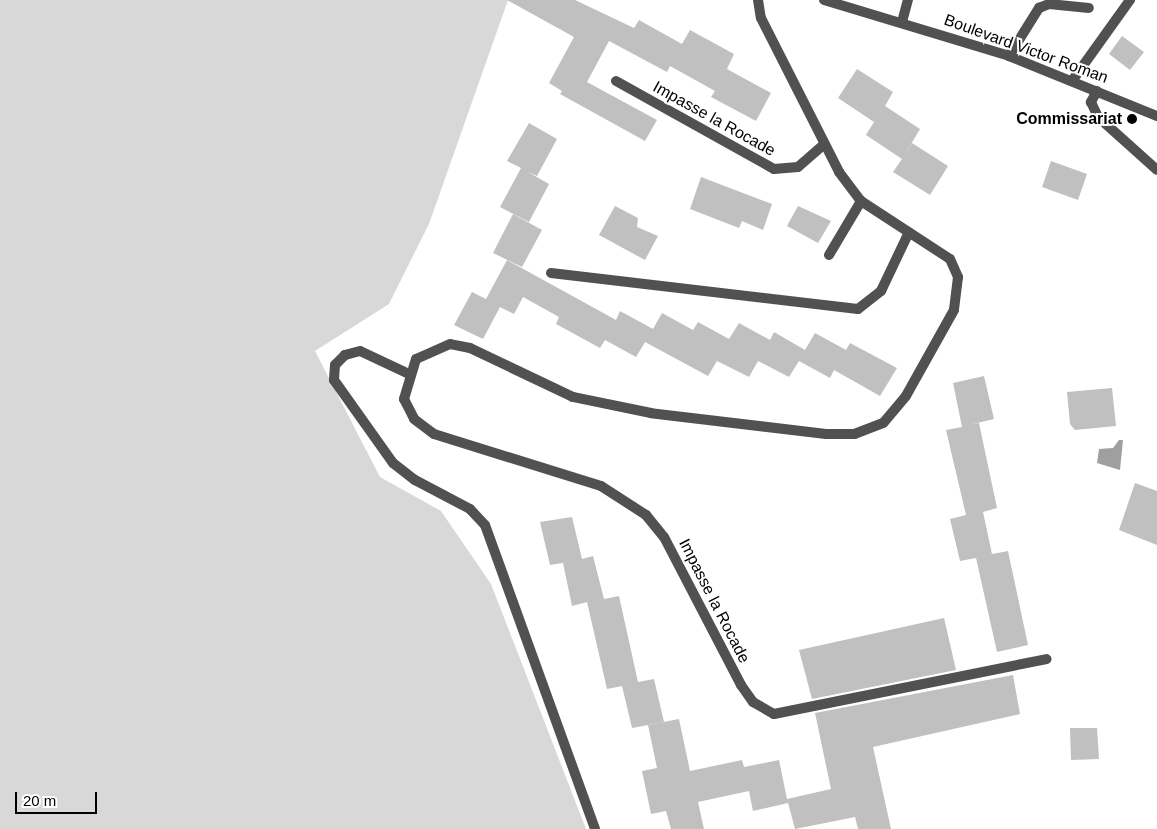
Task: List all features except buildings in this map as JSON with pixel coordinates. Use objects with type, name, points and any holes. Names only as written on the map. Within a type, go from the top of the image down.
[{"type":"street","points":[[595,829],[485,525],[470,509],[414,480],[393,463],[334,380],[335,365],[345,355],[360,351],[408,374],[416,359],[450,344],[470,348],[573,397],[651,413],[855,434],[883,423],[906,396],[954,310],[958,277],[950,259],[861,201],[824,144],[761,18],[758,0]]},
{"type":"street","name":"Boulevard Victor Roman","points":[[824,0],[902,22],[1009,56],[1157,116]]},
{"type":"street","points":[[902,22],[908,0]]},
{"type":"street","points":[[1072,81],[1130,0]]},
{"type":"street","points":[[1009,56],[1039,8],[1049,4],[1089,8]]},
{"type":"street","name":"Impasse la Rocade","points":[[616,81],[774,168],[798,167],[824,144]]},
{"type":"street","points":[[1097,91],[1091,102],[1098,117],[1157,170]]},
{"type":"street","points":[[829,255],[861,201]]},
{"type":"street","points":[[551,273],[858,308],[881,291],[909,232]]},
{"type":"street","name":"Impasse la Rocade","points":[[408,374],[404,399],[414,419],[434,434],[601,486],[646,515],[664,537],[741,685],[752,702],[774,714],[1046,659]]},
{"type":"shaded area","points":[[0,0],[508,0],[429,224],[389,304],[315,351],[380,477],[441,511],[491,584],[586,829],[0,829]]},
{"type":"shaded area","points":[[1119,440],[1123,440],[1120,470],[1097,463],[1099,449],[1113,448]]},
{"type":"place","name":"Commissariat","points":[[1132,119]]}]
